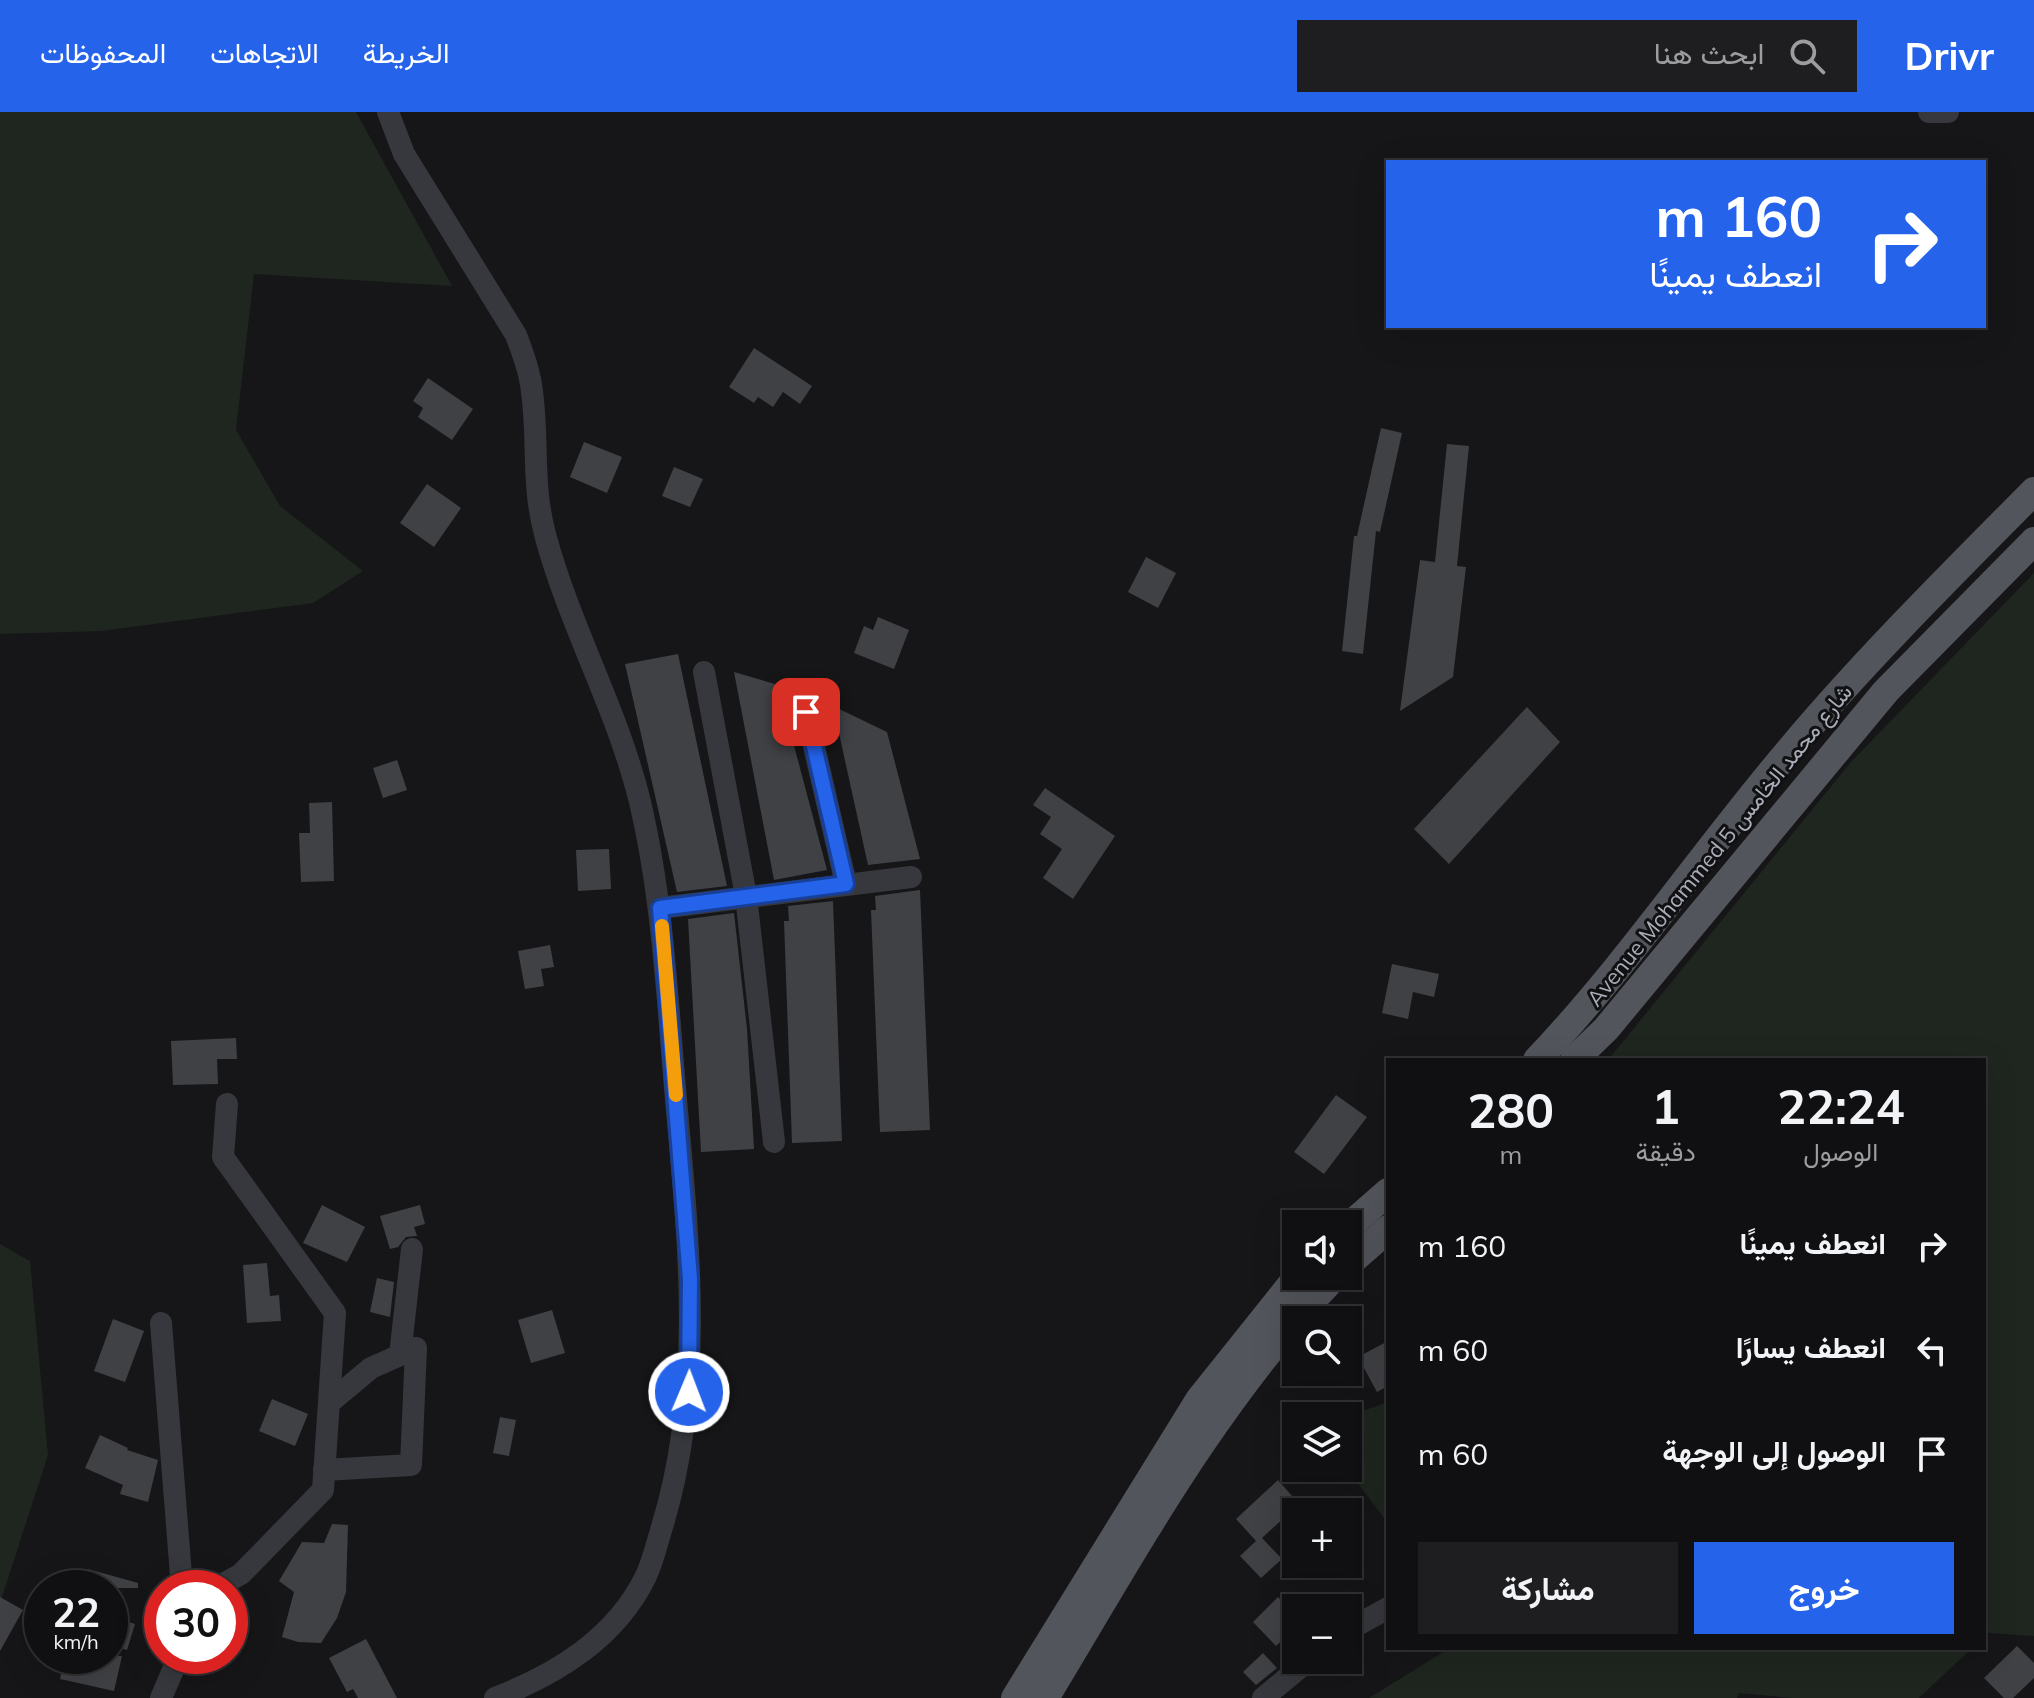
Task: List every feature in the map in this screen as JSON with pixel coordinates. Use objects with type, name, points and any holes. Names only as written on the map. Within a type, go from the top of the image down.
[{"type":"main road","name":"Avenue Mohammed 5 شارع محمد الخامس","points":[[1539,1058],[1587,1007],[1793,746],[1917,608],[2034,491]]},
{"type":"main road","name":"Avenue Mohammed 5 شارع محمد الخامس","points":[[1576,1058],[1606,1029],[1886,691],[2034,541]]},
{"type":"main road","points":[[1362,1215],[1386,1194]]},
{"type":"main road","points":[[1362,1252],[1386,1231]]},
{"type":"main road","points":[[1015,1698],[1199,1400],[1287,1290]]},
{"type":"main road","points":[[1045,1698],[1188,1460],[1287,1326],[1322,1290]]},
{"type":"street","points":[[388,112],[404,154],[516,335],[528,368],[533,394],[534,469],[539,513],[553,563],[622,737],[640,803],[660,908],[690,1279],[689,1392],[681,1450],[647,1574],[628,1606],[585,1651],[521,1688],[495,1698]]},
{"type":"street","points":[[1929,112],[1948,112]]},
{"type":"street","points":[[704,672],[746,896],[774,1142]]},
{"type":"street","points":[[806,712],[846,884]]},
{"type":"street","points":[[660,908],[911,877]]},
{"type":"street","points":[[227,1104],[223,1157],[335,1313],[323,1490],[245,1570]]},
{"type":"street","points":[[400,1355],[412,1249]]},
{"type":"street","points":[[161,1323],[181,1570]]},
{"type":"street","points":[[324,1470],[411,1465],[416,1348],[371,1368],[329,1403]]},
{"type":"street","points":[[1362,1622],[1386,1609]]},
{"type":"street","points":[[161,1698],[171,1674]]},
{"type":"street","points":[[1263,1698],[1292,1674]]},
{"type":"shaded area","points":[[0,112],[356,112],[452,286],[254,274],[236,430],[280,506],[363,571],[313,603],[101,631],[0,634]]},
{"type":"shaded area","points":[[2034,573],[2034,1636],[1986,1634],[1986,1058],[1610,1058],[1851,762]]},
{"type":"shaded area","points":[[0,1244],[30,1261],[48,1455],[0,1603]]},
{"type":"shaded area","points":[[1386,1403],[1386,1520],[1357,1482],[1362,1482],[1362,1411]]},
{"type":"shaded area","points":[[1447,1650],[1970,1650],[1919,1698],[1792,1698],[1739,1693],[1737,1698],[1369,1698]]},
{"type":"building","points":[[754,348],[812,386],[800,404],[783,392],[773,407],[758,397],[754,403],[729,387]]},
{"type":"building","points":[[428,378],[473,409],[452,440],[418,417],[423,408],[413,401]]},
{"type":"building","points":[[1381,428],[1402,433],[1380,532],[1376,531],[1363,654],[1342,651],[1354,536],[1357,536]]},
{"type":"building","points":[[584,442],[622,457],[607,493],[570,477]]},
{"type":"building","points":[[1447,444],[1469,446],[1457,566],[1466,567],[1453,677],[1400,711],[1420,560],[1435,562]]},
{"type":"building","points":[[674,467],[703,479],[690,507],[662,496]]},
{"type":"building","points":[[427,484],[461,508],[434,547],[400,523]]},
{"type":"building","points":[[1146,557],[1176,573],[1158,608],[1128,592]]},
{"type":"building","points":[[878,617],[909,630],[894,669],[854,653],[864,626],[873,630]]},
{"type":"building","points":[[678,654],[727,886],[677,892],[625,664]]},
{"type":"building","points":[[734,672],[778,685],[827,870],[774,880]]},
{"type":"building","points":[[833,706],[887,732],[920,859],[868,865]]},
{"type":"building","points":[[1527,707],[1560,742],[1449,864],[1414,829]]},
{"type":"building","points":[[397,760],[407,790],[383,798],[373,768]]},
{"type":"building","points":[[1045,788],[1115,836],[1073,899],[1043,878],[1062,849],[1040,834],[1051,817],[1033,805]]},
{"type":"building","points":[[332,802],[334,881],[301,882],[299,833],[310,833],[309,803]]},
{"type":"building","points":[[609,849],[611,889],[578,891],[576,850]]},
{"type":"building","points":[[920,890],[930,1130],[880,1132],[871,910],[876,910],[875,896]]},
{"type":"building","points":[[833,901],[842,1141],[792,1143],[784,921],[789,921],[788,906]]},
{"type":"building","points":[[734,913],[747,1029],[754,1149],[701,1152],[688,919]]},
{"type":"building","points":[[550,945],[554,967],[541,969],[544,986],[525,989],[518,951]]},
{"type":"building","points":[[1392,964],[1439,974],[1434,997],[1413,992],[1408,1019],[1382,1013]]},
{"type":"building","points":[[236,1038],[237,1059],[217,1059],[218,1084],[173,1085],[171,1041]]},
{"type":"building","points":[[1336,1095],[1367,1117],[1324,1174],[1294,1152]]},
{"type":"building","points":[[322,1205],[365,1227],[347,1262],[303,1243]]},
{"type":"building","points":[[420,1205],[425,1224],[414,1227],[417,1236],[406,1237],[398,1247],[390,1249],[380,1216]]},
{"type":"building","points":[[267,1263],[270,1296],[279,1295],[281,1321],[247,1323],[243,1265]]},
{"type":"building","points":[[377,1278],[394,1282],[390,1317],[370,1312]]},
{"type":"building","points":[[552,1310],[565,1353],[531,1363],[518,1320]]},
{"type":"building","points":[[113,1319],[144,1331],[125,1382],[94,1371]]},
{"type":"building","points":[[1386,1342],[1386,1387],[1377,1392],[1362,1364],[1362,1355]]},
{"type":"building","points":[[272,1399],[308,1414],[295,1446],[259,1431]]},
{"type":"building","points":[[500,1417],[516,1420],[509,1456],[493,1453]]},
{"type":"building","points":[[100,1435],[127,1450],[158,1460],[148,1502],[120,1494],[123,1485],[85,1468]]},
{"type":"building","points":[[1278,1480],[1294,1498],[1282,1498],[1282,1520],[1262,1538],[1282,1559],[1261,1578],[1240,1556],[1256,1541],[1236,1519]]},
{"type":"building","points":[[332,1524],[348,1525],[346,1592],[337,1618],[321,1643],[298,1642],[282,1637],[294,1592],[279,1581],[302,1542],[324,1543]]},
{"type":"building","points":[[128,1580],[138,1583],[138,1588],[128,1588]]},
{"type":"building","points":[[0,1597],[23,1610],[0,1651]]},
{"type":"building","points":[[1278,1597],[1282,1601],[1282,1640],[1276,1646],[1253,1622]]},
{"type":"building","points":[[128,1622],[135,1624],[128,1647]]},
{"type":"building","points":[[366,1639],[397,1698],[358,1698],[353,1689],[347,1692],[329,1658]]},
{"type":"building","points":[[2017,1646],[2034,1663],[2034,1678],[2013,1698],[2004,1698],[1984,1678]]},
{"type":"building","points":[[1263,1653],[1277,1668],[1256,1685],[1243,1672]]},
{"type":"building","points":[[61,1674],[118,1674],[114,1691],[60,1679]]},
{"type":"slow traffic","points":[[662,926],[676,1095]]},
{"type":"route","points":[[689,1392],[690,1279],[660,908],[846,884],[806,712]]}]
